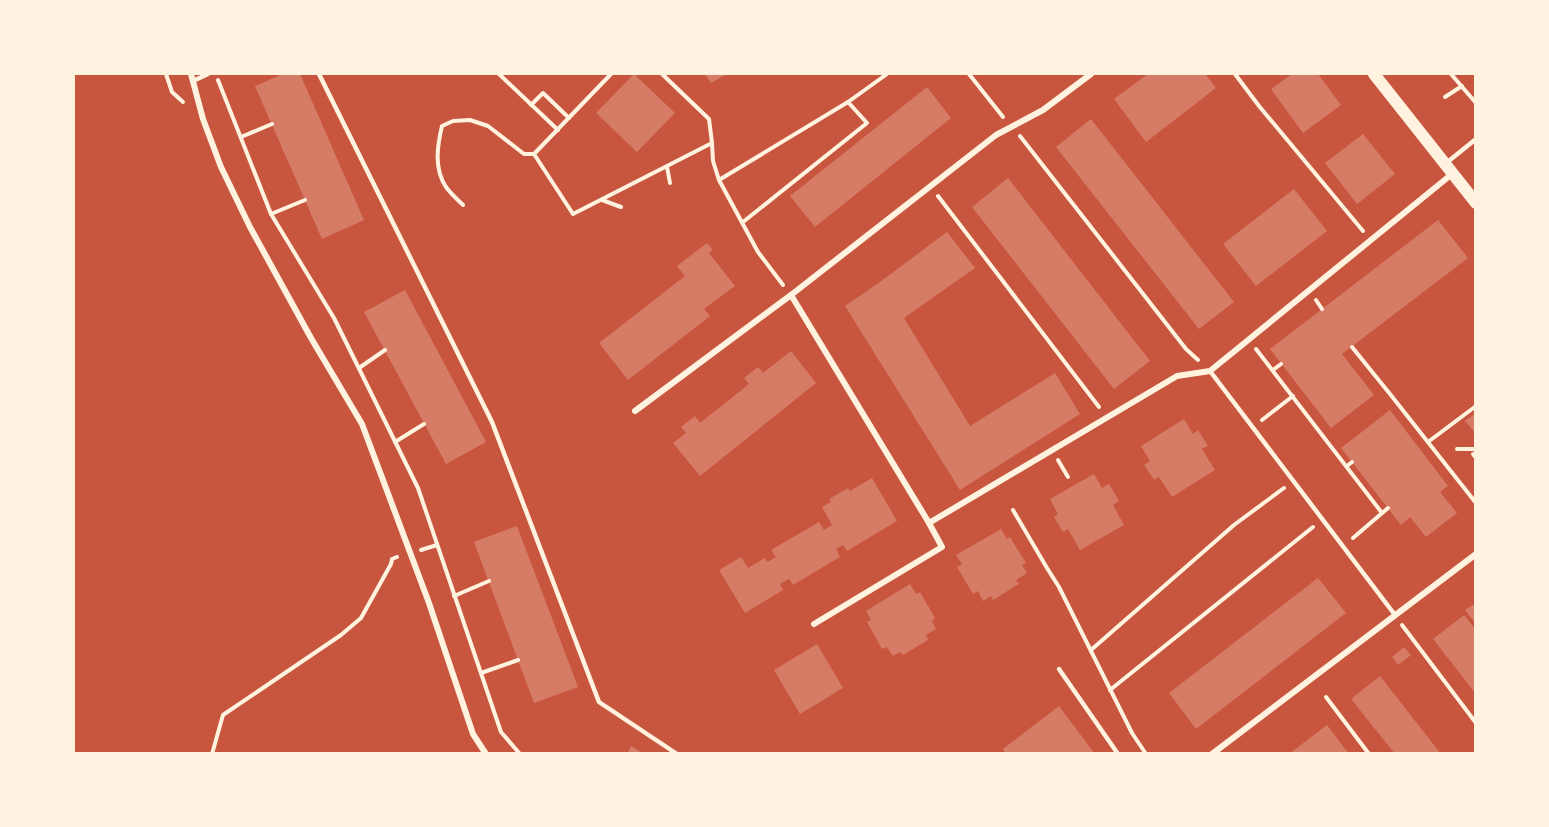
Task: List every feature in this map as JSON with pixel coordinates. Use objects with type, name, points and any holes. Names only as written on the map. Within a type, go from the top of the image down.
[{"type":"main road","points":[[1374,74],[1476,203]]},
{"type":"street","points":[[191,74],[196,98],[221,167],[250,227],[311,338],[363,424],[411,553],[473,734],[486,753]]},
{"type":"street","points":[[635,411],[790,295],[996,135],[1043,110],[1091,74]]},
{"type":"street","points":[[929,524],[1177,376],[1210,371],[1370,240],[1449,168]]},
{"type":"street","points":[[790,295],[942,547],[813,624]]},
{"type":"street","points":[[1212,753],[1476,554]]},
{"type":"lane","points":[[193,81],[208,74]]},
{"type":"lane","points":[[319,74],[492,422],[599,702],[677,753]]},
{"type":"lane","points":[[1449,168],[1476,139]]},
{"type":"lane","points":[[1210,371],[1395,615]]},
{"type":"lane","points":[[1059,669],[1118,753]]},
{"type":"path","points":[[166,74],[172,93],[183,102],[196,98]]},
{"type":"path","points":[[499,74],[558,130]]},
{"type":"path","points":[[463,205],[446,187],[439,171],[438,151],[442,126],[453,121],[470,120],[488,126],[524,154],[534,154],[611,74]]},
{"type":"path","points":[[662,74],[709,119],[712,161],[719,180],[758,252],[790,295]]},
{"type":"path","points":[[719,180],[848,102],[886,74]]},
{"type":"path","points":[[969,74],[1185,349],[1210,371]]},
{"type":"path","points":[[1235,74],[1370,240]]},
{"type":"path","points":[[1451,74],[1476,103]]},
{"type":"path","points":[[1445,97],[1462,86]]},
{"type":"path","points":[[531,105],[543,93],[568,118]]},
{"type":"path","points":[[743,222],[867,123],[848,102]]},
{"type":"path","points":[[241,137],[272,124]]},
{"type":"path","points":[[534,154],[573,214],[712,143]]},
{"type":"path","points":[[667,166],[670,183]]},
{"type":"path","points":[[930,186],[1108,417]]},
{"type":"path","points":[[271,214],[305,200]]},
{"type":"path","points":[[601,200],[621,207]]},
{"type":"path","points":[[1249,339],[1382,513]]},
{"type":"path","points":[[1352,347],[1476,503]]},
{"type":"path","points":[[358,368],[385,350]]},
{"type":"path","points":[[1273,370],[1281,364]]},
{"type":"path","points":[[1253,427],[1293,396]]},
{"type":"path","points":[[1428,441],[1476,406]]},
{"type":"path","points":[[395,442],[424,424]]},
{"type":"path","points":[[1457,449],[1475,454]]},
{"type":"path","points":[[1347,466],[1352,462]]},
{"type":"path","points":[[1091,650],[1234,525],[1294,480]]},
{"type":"path","points":[[1359,532],[1388,508]]},
{"type":"path","points":[[1013,510],[1059,587],[1132,733],[1146,753]]},
{"type":"path","points":[[1110,690],[1308,530]]},
{"type":"path","points":[[212,753],[223,715],[341,635],[361,618],[392,559],[437,544]]},
{"type":"path","points":[[454,596],[489,581]]},
{"type":"path","points":[[1395,615],[1476,723]]},
{"type":"path","points":[[481,674],[518,660]]},
{"type":"path","points":[[1326,697],[1369,753]]},
{"type":"building","points":[[283,74],[300,74],[364,220],[322,239],[255,86]]},
{"type":"building","points":[[634,74],[675,113],[637,152],[596,113]]},
{"type":"building","points":[[705,74],[727,74],[711,83]]},
{"type":"building","points":[[1148,74],[1205,74],[1216,88],[1146,142],[1114,99]]},
{"type":"building","points":[[1292,74],[1318,74],[1341,105],[1303,133],[1271,89]]},
{"type":"building","points":[[927,87],[951,118],[815,227],[790,196]]},
{"type":"building","points":[[1091,119],[1234,302],[1199,329],[1056,147]]},
{"type":"building","points":[[1363,134],[1395,174],[1357,204],[1325,163]]},
{"type":"building","points":[[1008,178],[1150,361],[1114,389],[972,207]]},
{"type":"building","points":[[1294,189],[1327,231],[1256,286],[1223,244]]},
{"type":"building","points":[[1438,220],[1468,258],[1342,354],[1374,395],[1331,428],[1270,349]]},
{"type":"building","points":[[947,232],[975,268],[904,318],[970,426],[1055,373],[1080,414],[960,490],[845,306]]},
{"type":"building","points":[[707,243],[713,250],[709,253],[735,286],[704,309],[710,316],[628,380],[599,343],[685,276],[677,266]]},
{"type":"building","points":[[405,290],[486,442],[446,464],[364,312]]},
{"type":"building","points":[[791,351],[816,383],[700,476],[673,443],[686,433],[681,427],[695,416],[700,423],[749,384],[744,378],[758,367],[763,373]]},
{"type":"building","points":[[1390,410],[1448,486],[1440,492],[1457,513],[1426,537],[1410,517],[1401,525],[1341,448]]},
{"type":"building","points":[[1476,413],[1476,434],[1465,421]]},
{"type":"building","points":[[1184,419],[1193,434],[1198,430],[1208,446],[1202,449],[1215,470],[1172,497],[1159,477],[1154,480],[1144,465],[1150,461],[1141,446]]},
{"type":"building","points":[[1094,474],[1102,488],[1109,484],[1119,501],[1113,505],[1124,525],[1080,550],[1068,529],[1063,532],[1054,517],[1058,514],[1050,499]]},
{"type":"building","points":[[872,478],[897,521],[847,551],[843,545],[836,549],[840,557],[793,585],[789,579],[780,584],[783,590],[745,613],[719,570],[741,557],[748,568],[765,558],[767,562],[776,557],[771,550],[819,522],[824,530],[832,525],[822,507],[831,502],[829,499],[848,488],[850,491]]},
{"type":"building","points":[[517,526],[578,687],[534,703],[474,542]]},
{"type":"building","points":[[1001,529],[1007,539],[1010,537],[1026,563],[1022,565],[1027,573],[1016,580],[1019,584],[993,600],[991,596],[983,601],[978,591],[973,594],[957,567],[962,564],[956,555]]},
{"type":"building","points":[[1318,578],[1346,613],[1196,729],[1169,693]]},
{"type":"building","points":[[910,584],[916,594],[920,592],[935,618],[932,621],[936,629],[926,635],[928,640],[903,655],[900,652],[893,656],[887,647],[882,649],[867,622],[871,620],[866,611]]},
{"type":"building","points":[[1476,603],[1476,624],[1465,610]]},
{"type":"building","points":[[1464,615],[1476,630],[1476,694],[1433,639]]},
{"type":"building","points":[[817,644],[843,688],[800,714],[774,670]]},
{"type":"building","points":[[1404,647],[1411,655],[1398,665],[1392,657]]},
{"type":"building","points":[[1380,676],[1441,754],[1395,754],[1351,699]]},
{"type":"building","points":[[1059,706],[1095,754],[1006,754],[1003,749]]},
{"type":"building","points":[[1327,725],[1349,754],[1289,754]]},
{"type":"building","points":[[631,746],[644,754],[627,754]]}]
